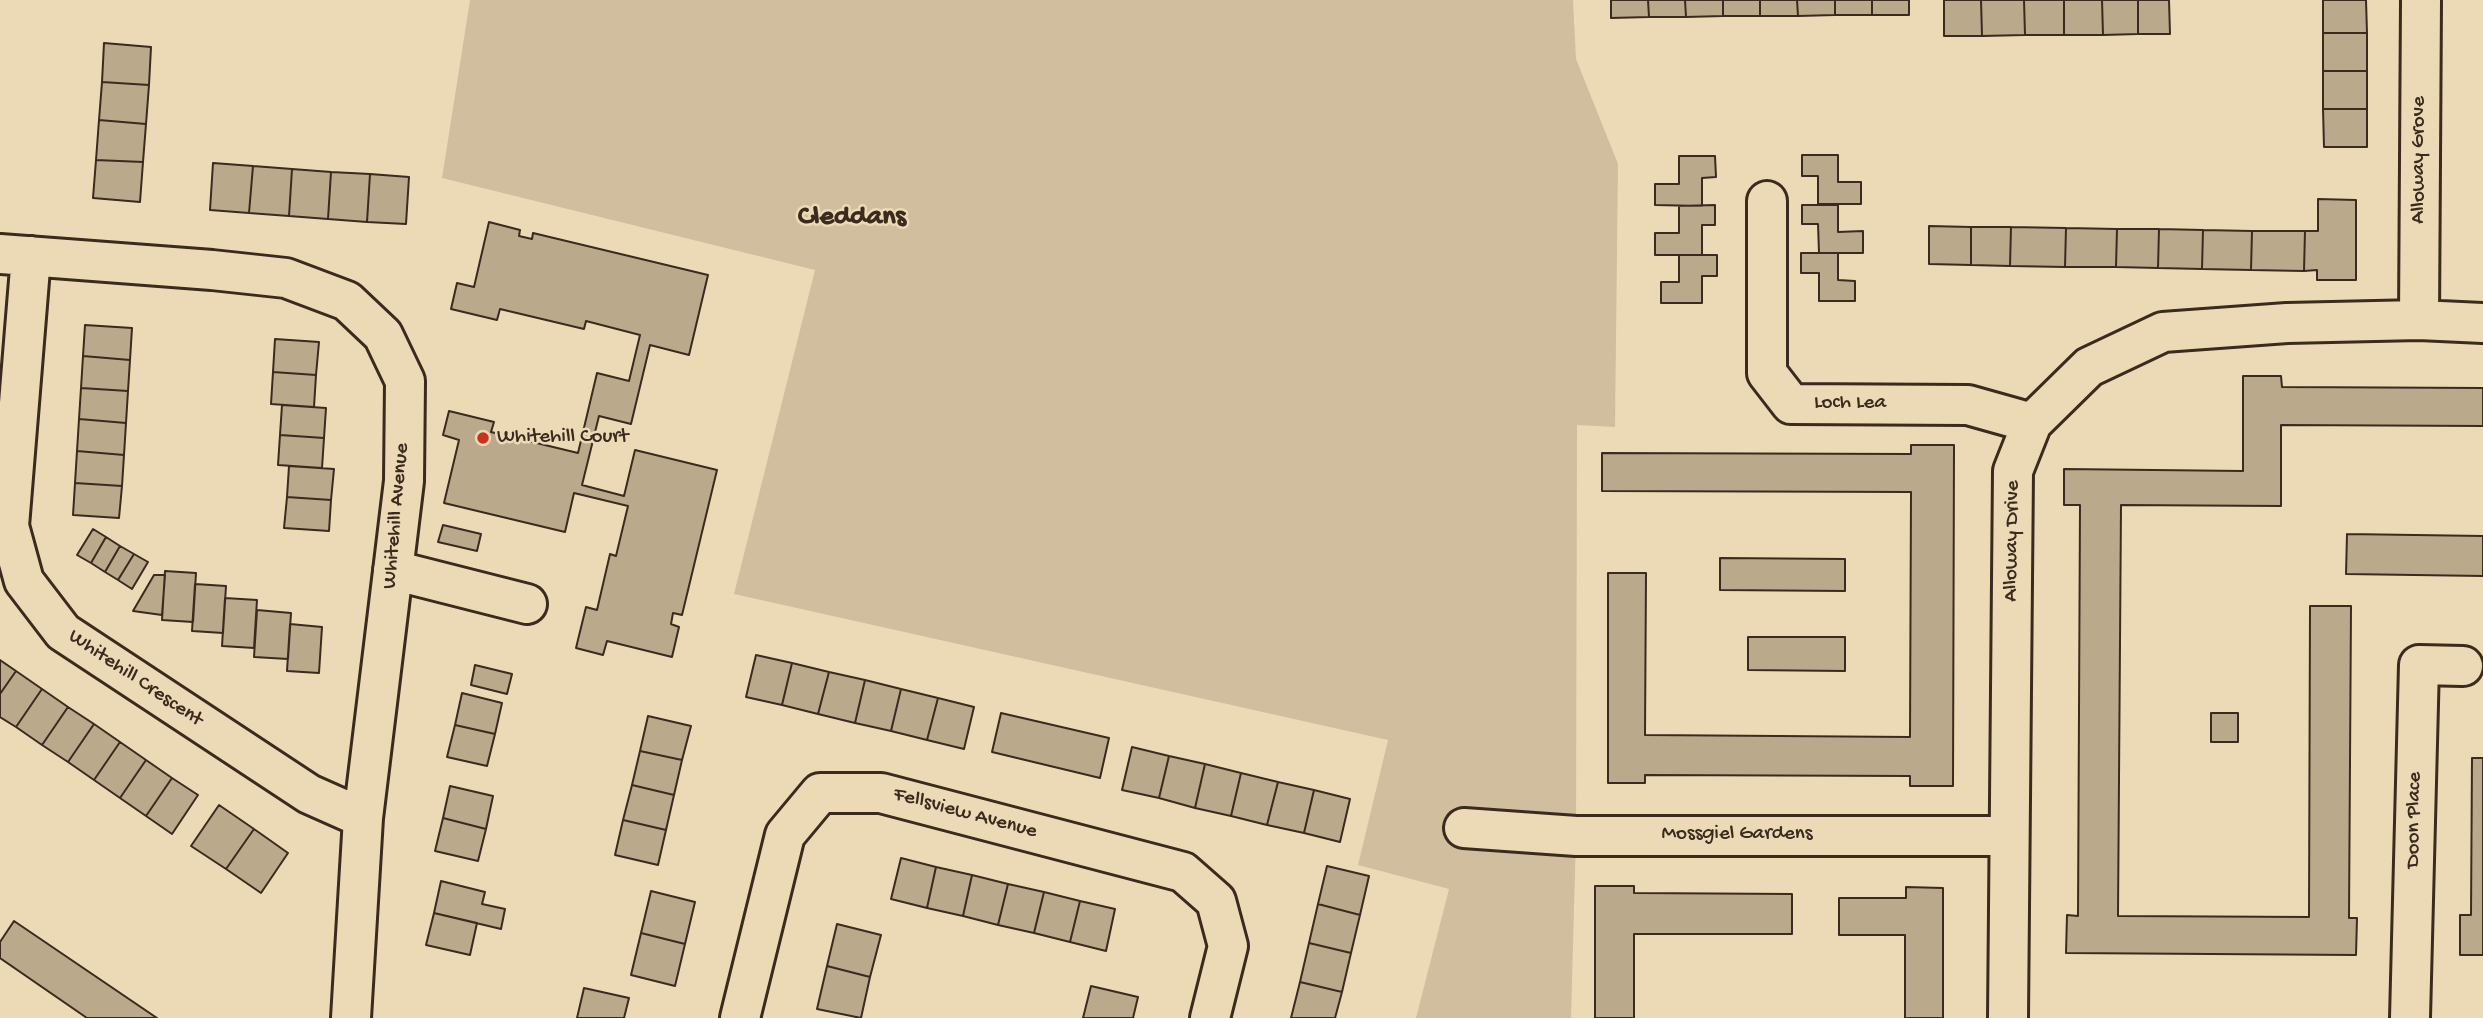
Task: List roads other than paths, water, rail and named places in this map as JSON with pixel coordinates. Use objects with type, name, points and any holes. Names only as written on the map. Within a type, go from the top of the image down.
[{"type":"street","name":"Alloway Grove","points":[[2419,320],[2421,0]]},
{"type":"street","name":"Loch Lea","points":[[1767,201],[1767,373],[1791,404],[1968,405],[2032,422]]},
{"type":"street","name":"Whitehill Avenue","points":[[15,255],[286,278],[347,300],[383,335],[405,381],[404,481],[363,818],[351,1018]]},
{"type":"street","name":"Whitehill Crescent","points":[[15,255],[9,526],[24,581],[62,632],[309,794],[363,818]]},
{"type":"street","name":"Alloway Drive","points":[[2008,1018],[2013,471],[2032,422],[2089,367],[2163,332],[2287,323],[2419,320],[2483,323]]},
{"type":"street","points":[[393,570],[527,604]]},
{"type":"street","name":"Doon Place","points":[[2410,1018],[2419,664],[2463,666]]},
{"type":"street","name":"Fellsview Avenue","points":[[740,1018],[785,835],[820,793],[881,793],[1183,872],[1216,901],[1228,946],[1210,1018]]},
{"type":"street","name":"Mossgiel Gardens","points":[[1464,828],[1576,836],[2009,836]]},
{"type":"place","name":"Whitehill Court","points":[[483,438]]},
{"type":"district","name":"Cleddans","points":[[852,219]]}]
